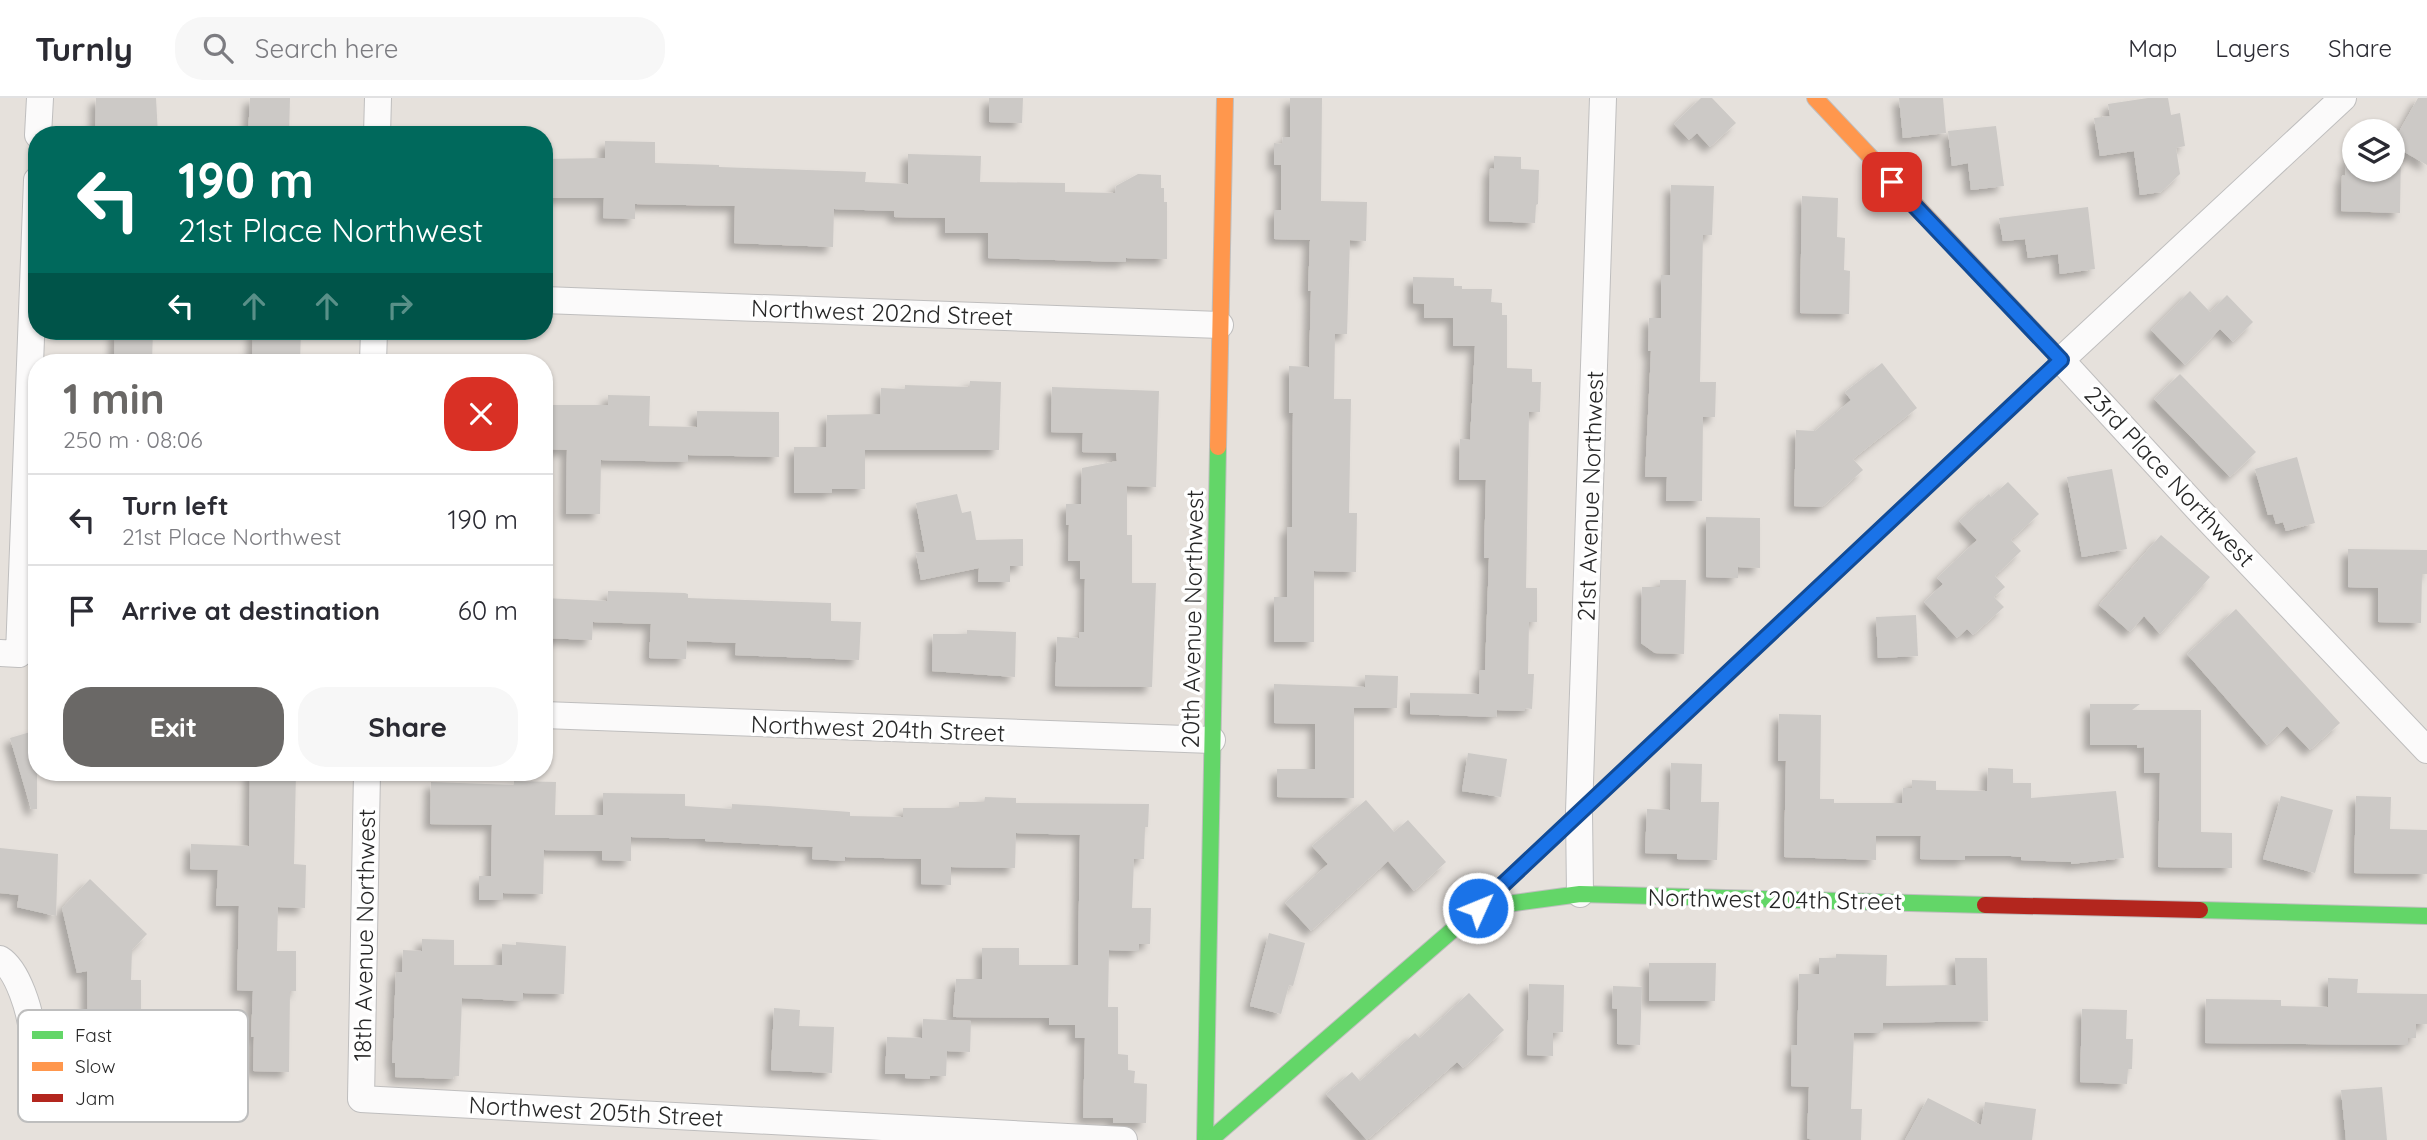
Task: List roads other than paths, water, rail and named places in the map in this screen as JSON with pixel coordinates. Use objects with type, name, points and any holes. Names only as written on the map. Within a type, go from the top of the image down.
[{"type":"street","points":[[38,126],[40,98]]},
{"type":"street","points":[[377,98],[377,126]]},
{"type":"street","name":"20th Avenue Northwest","points":[[1208,1140],[1212,740],[1224,98]]},
{"type":"street","name":"21st Avenue Northwest","points":[[1580,894],[1579,812],[1603,98]]},
{"type":"street","points":[[1815,98],[2061,360]]},
{"type":"street","points":[[1208,1140],[1478,908],[2343,98]]},
{"type":"street","name":"Northwest 202nd Street","points":[[553,300],[1220,325]]},
{"type":"street","name":"23rd Place Northwest","points":[[2061,360],[2427,750]]},
{"type":"street","points":[[0,653],[19,654],[28,514]]},
{"type":"street","name":"Northwest 204th Street","points":[[553,715],[1212,740]]},
{"type":"street","name":"18th Avenue Northwest","points":[[361,1099],[367,781]]},
{"type":"street","name":"Northwest 204th Street","points":[[1478,908],[1580,894],[2427,916]]},
{"type":"street","points":[[0,959],[9,964],[23,994],[27,1010]]},
{"type":"street","name":"Northwest 205th Street","points":[[361,1099],[1124,1140]]}]
